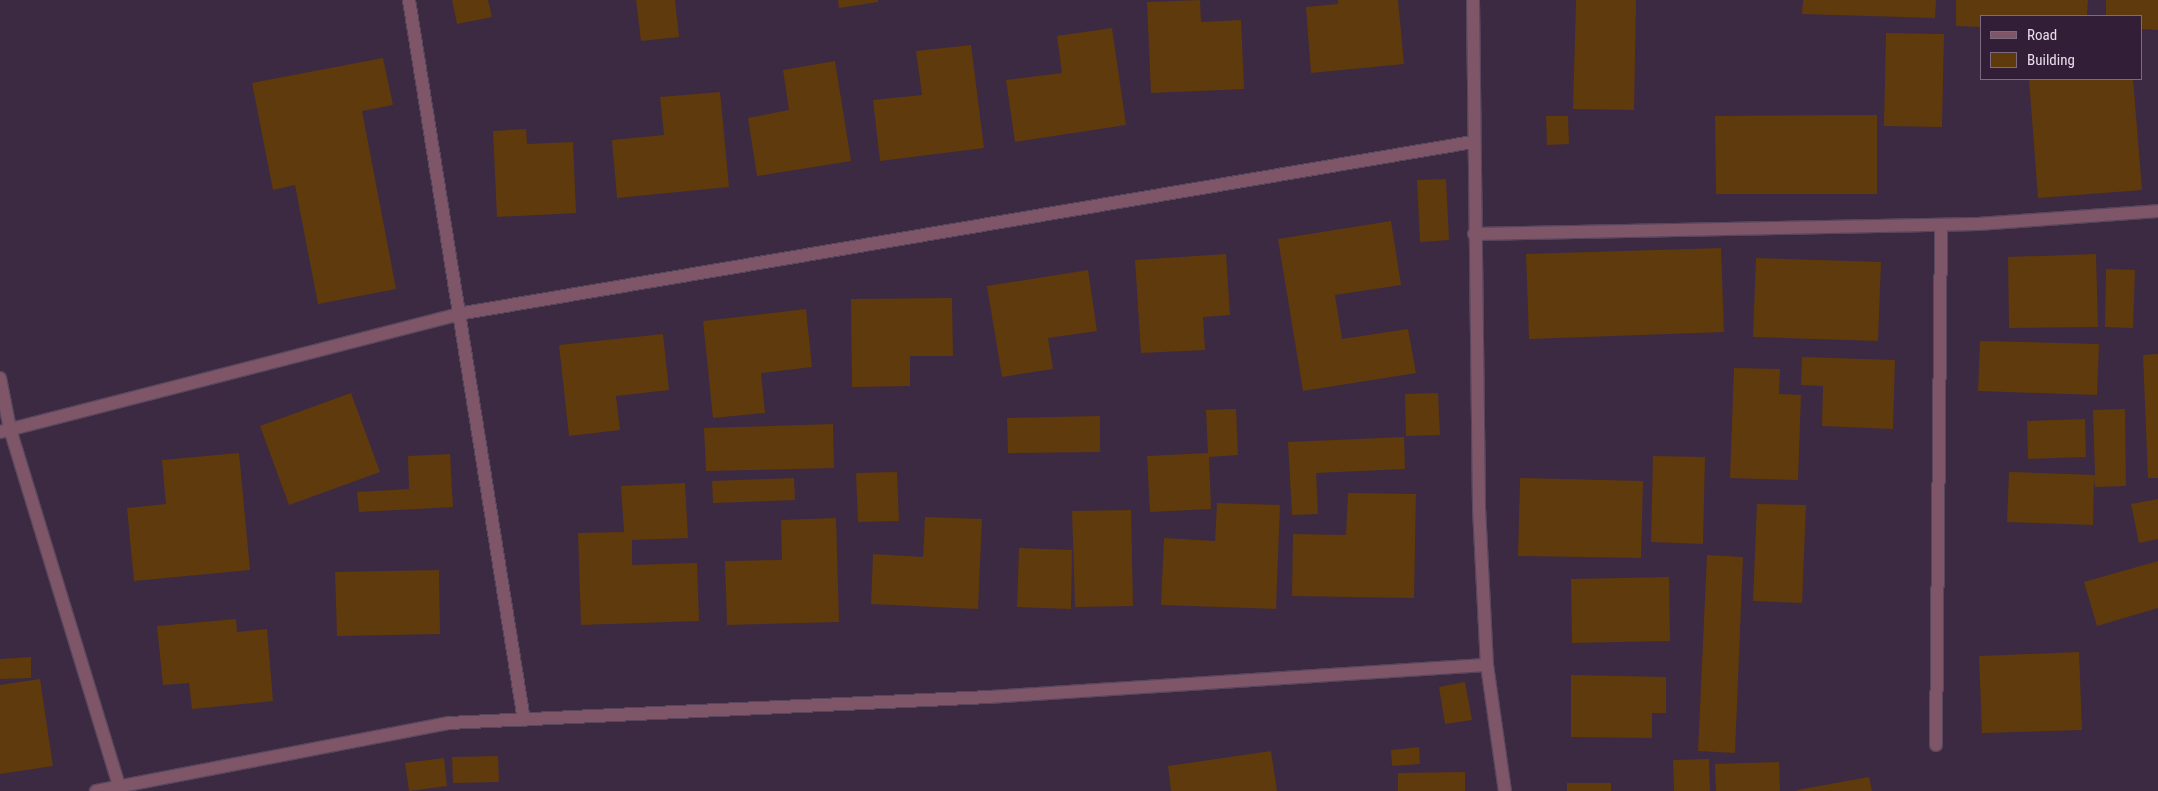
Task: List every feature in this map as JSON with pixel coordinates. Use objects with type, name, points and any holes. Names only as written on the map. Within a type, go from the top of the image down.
[{"type":"street","points":[[409,0],[524,720]]},
{"type":"street","points":[[1473,0],[1474,234],[1487,665],[1505,791]]},
{"type":"street","points":[[5,430],[458,314],[1473,142]]},
{"type":"street","points":[[1474,234],[1941,225],[2158,211]]},
{"type":"street","points":[[1936,745],[1941,225]]},
{"type":"street","points":[[0,378],[5,430],[120,789]]},
{"type":"street","points":[[96,791],[120,789],[449,723],[988,697],[1487,665]]},
{"type":"building","points":[[452,0],[488,0],[492,17],[457,24]]},
{"type":"building","points":[[636,0],[675,0],[679,37],[641,41]]},
{"type":"building","points":[[838,0],[878,0],[878,2],[839,8]]},
{"type":"building","points":[[1200,0],[1201,22],[1241,20],[1244,89],[1151,93],[1147,2]]},
{"type":"building","points":[[1338,0],[1398,0],[1404,64],[1311,73],[1306,7],[1338,4]]},
{"type":"building","points":[[1576,0],[1636,0],[1634,110],[1573,109]]},
{"type":"building","points":[[1803,0],[1936,0],[1935,18],[1802,14]]},
{"type":"building","points":[[1956,0],[2088,0],[2087,15],[1980,15],[1980,27],[1956,26]]},
{"type":"building","points":[[2106,0],[2158,0],[2158,30],[2143,29],[2143,15],[2106,15]]},
{"type":"building","points":[[1112,28],[1126,125],[1015,142],[1006,80],[1062,73],[1057,36]]},
{"type":"building","points":[[1886,33],[1944,34],[1942,127],[1884,126]]},
{"type":"building","points":[[971,45],[984,148],[880,161],[873,100],[922,95],[916,51]]},
{"type":"building","points":[[383,58],[393,105],[362,111],[396,289],[318,304],[295,185],[273,190],[252,83]]},
{"type":"building","points":[[835,61],[851,161],[757,176],[748,118],[789,110],[783,70]]},
{"type":"building","points":[[2029,80],[2133,80],[2142,190],[2038,198]]},
{"type":"building","points":[[720,92],[729,187],[617,198],[612,140],[664,135],[660,97]]},
{"type":"building","points":[[1877,115],[1877,194],[1716,194],[1715,116]]},
{"type":"building","points":[[1546,116],[1568,116],[1569,144],[1547,145]]},
{"type":"building","points":[[526,129],[527,144],[573,142],[576,213],[497,217],[493,131]]},
{"type":"building","points":[[1446,179],[1449,240],[1420,242],[1417,180]]},
{"type":"building","points":[[1391,221],[1401,285],[1335,295],[1342,339],[1408,329],[1416,373],[1303,391],[1278,239]]},
{"type":"building","points":[[1721,248],[1724,332],[1529,339],[1526,254]]},
{"type":"building","points":[[1226,254],[1230,315],[1203,317],[1205,350],[1141,353],[1135,260]]},
{"type":"building","points":[[2096,254],[2098,327],[2009,328],[2008,257]]},
{"type":"building","points":[[1756,258],[1881,262],[1878,341],[1753,337]]},
{"type":"building","points":[[2106,269],[2135,270],[2133,328],[2105,327]]},
{"type":"building","points":[[1088,270],[1097,331],[1048,338],[1053,369],[1002,377],[987,286]]},
{"type":"building","points":[[952,298],[953,356],[910,356],[910,386],[852,387],[851,299]]},
{"type":"building","points":[[806,309],[812,367],[761,373],[765,413],[713,418],[703,321]]},
{"type":"building","points":[[663,334],[669,390],[616,396],[620,430],[569,436],[559,345]]},
{"type":"building","points":[[1980,341],[2099,344],[2097,395],[1978,391]]},
{"type":"building","points":[[2158,354],[2158,478],[2148,478],[2143,355]]},
{"type":"building","points":[[1802,357],[1895,360],[1893,429],[1822,426],[1823,386],[1801,385]]},
{"type":"building","points":[[1734,368],[1780,369],[1779,394],[1801,395],[1798,480],[1730,478]]},
{"type":"building","points":[[351,393],[380,472],[289,505],[260,426]]},
{"type":"building","points":[[1438,393],[1440,435],[1406,436],[1405,394]]},
{"type":"building","points":[[1236,409],[1238,455],[1209,457],[1211,509],[1150,512],[1147,456],[1208,453],[1206,410]]},
{"type":"building","points":[[2125,409],[2126,486],[2095,487],[2094,478],[2093,525],[2007,522],[2009,472],[2095,475],[2093,410]]},
{"type":"building","points":[[1100,416],[1100,452],[1008,453],[1007,418]]},
{"type":"building","points":[[2085,419],[2086,457],[2028,459],[2027,421]]},
{"type":"building","points":[[833,424],[834,468],[706,471],[704,428]]},
{"type":"building","points":[[1404,437],[1405,469],[1316,473],[1318,514],[1292,515],[1288,442]]},
{"type":"building","points":[[239,453],[250,570],[134,581],[127,508],[166,504],[162,460]]},
{"type":"building","points":[[450,454],[453,507],[359,512],[357,492],[409,489],[408,456]]},
{"type":"building","points":[[1653,456],[1705,457],[1703,544],[1651,542]]},
{"type":"building","points":[[897,472],[899,521],[858,522],[856,473]]},
{"type":"building","points":[[794,478],[795,500],[713,503],[712,481]]},
{"type":"building","points":[[1520,478],[1643,481],[1641,558],[1518,556]]},
{"type":"building","points":[[685,483],[688,538],[632,540],[632,565],[697,563],[699,621],[581,625],[578,533],[624,532],[621,486]]},
{"type":"building","points":[[1348,493],[1416,494],[1414,598],[1292,596],[1293,534],[1346,535]]},
{"type":"building","points":[[2158,499],[2158,539],[2139,543],[2131,504]]},
{"type":"building","points":[[1217,503],[1280,505],[1276,609],[1161,605],[1164,538],[1215,541]]},
{"type":"building","points":[[1757,504],[1806,505],[1802,603],[1753,601]]},
{"type":"building","points":[[1131,510],[1133,606],[1075,607],[1072,511]]},
{"type":"building","points":[[925,517],[982,519],[978,609],[871,604],[873,554],[923,557]]},
{"type":"building","points":[[836,518],[839,622],[727,625],[725,561],[782,560],[781,520]]},
{"type":"building","points":[[1019,548],[1072,550],[1071,609],[1017,607]]},
{"type":"building","points":[[1707,555],[1743,557],[1735,753],[1698,751]]},
{"type":"building","points":[[2158,561],[2158,608],[2097,626],[2084,582]]},
{"type":"building","points":[[439,570],[440,634],[337,636],[335,572]]},
{"type":"building","points":[[1669,577],[1670,641],[1572,643],[1571,579]]},
{"type":"building","points":[[236,619],[237,632],[267,629],[273,701],[192,709],[189,683],[163,685],[157,626]]},
{"type":"building","points":[[2079,652],[2082,730],[1982,733],[1979,656]]},
{"type":"building","points":[[31,657],[31,678],[0,679],[0,659]]},
{"type":"building","points":[[1571,675],[1666,677],[1666,713],[1652,713],[1652,738],[1571,737]]},
{"type":"building","points":[[40,679],[53,766],[0,774],[0,685]]},
{"type":"building","points":[[1465,682],[1472,720],[1445,724],[1439,687]]},
{"type":"building","points":[[1419,747],[1420,764],[1392,766],[1391,750]]},
{"type":"building","points":[[1271,751],[1277,791],[1171,791],[1168,766]]},
{"type":"building","points":[[498,756],[499,782],[453,783],[452,757]]},
{"type":"building","points":[[444,758],[447,786],[409,791],[405,763]]},
{"type":"building","points":[[1709,759],[1710,791],[1674,791],[1673,760]]},
{"type":"building","points":[[1779,762],[1780,791],[1716,791],[1715,764]]},
{"type":"building","points":[[1465,772],[1465,791],[1398,791],[1398,773]]},
{"type":"building","points":[[1869,777],[1872,791],[1797,791],[1797,790]]},
{"type":"building","points":[[1567,783],[1611,783],[1611,791],[1567,791]]}]
